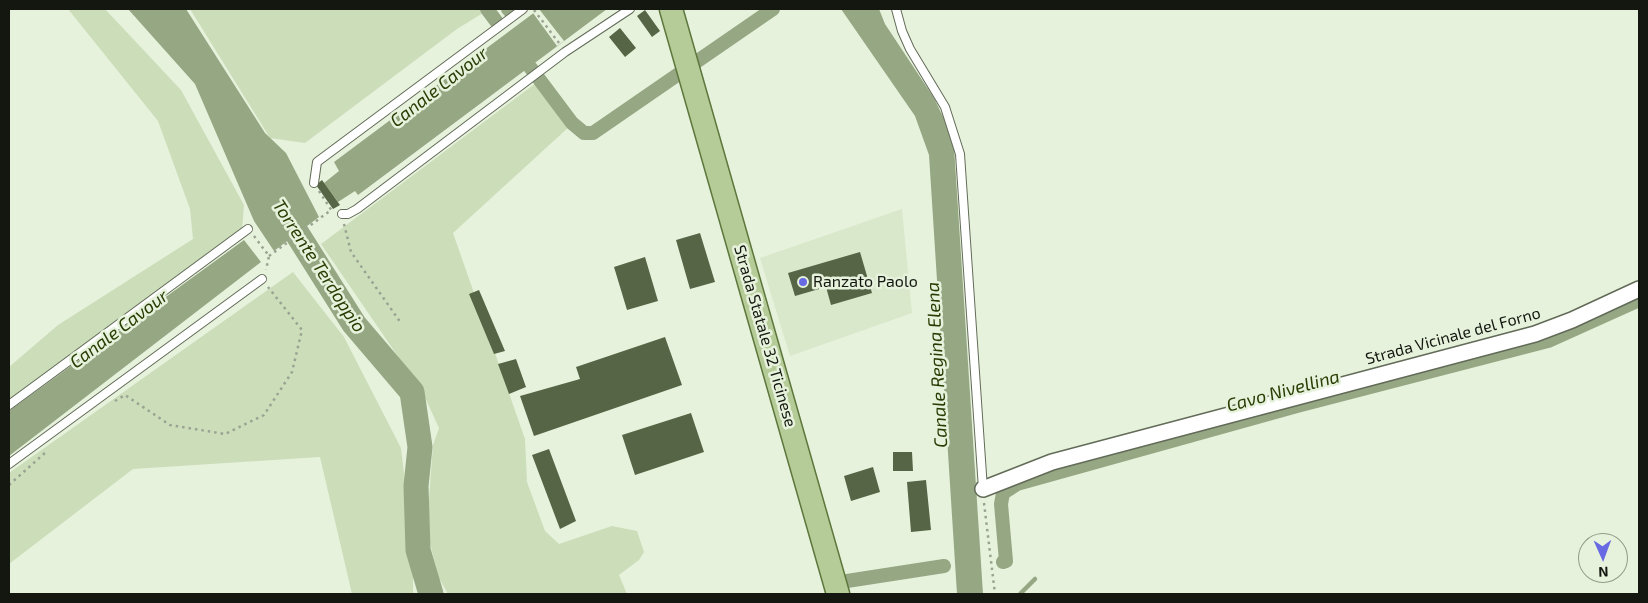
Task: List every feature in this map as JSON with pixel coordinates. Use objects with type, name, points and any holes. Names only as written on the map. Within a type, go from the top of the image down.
[{"type":"main road","name":"Strada Statale 32 Ticinese","points":[[670,9],[838,594]]},
{"type":"street","name":"Strada Vicinale del Forno","points":[[983,489],[1052,462],[1535,334],[1572,320],[1639,289]]},
{"type":"lane","points":[[314,183],[317,162],[523,9]]},
{"type":"lane","points":[[342,214],[348,214],[357,209],[564,52],[630,9]]},
{"type":"lane","points":[[896,9],[902,31],[910,49],[945,107],[960,154],[983,489]]},
{"type":"lane","points":[[9,405],[248,229]]},
{"type":"lane","points":[[9,464],[262,279]]},
{"type":"path","points":[[535,11],[560,44]]},
{"type":"path","points":[[269,256],[331,210],[314,183]]},
{"type":"path","points":[[342,214],[351,252],[401,323]]},
{"type":"path","points":[[109,405],[125,394],[170,424],[225,434],[264,415],[292,372],[302,330],[262,279],[268,267],[269,256],[248,229]]},
{"type":"path","points":[[9,485],[53,445]]},
{"type":"path","points":[[983,489],[995,594]]},
{"type":"shaded area","points":[[68,9],[105,9],[181,90],[244,205],[242,230],[9,402],[9,367],[58,325],[193,239],[190,209],[158,121]]},
{"type":"shaded area","points":[[190,9],[483,9],[483,13],[457,29],[305,143],[270,138]]},
{"type":"shaded area","points":[[536,83],[570,126],[453,233],[525,439],[527,482],[545,531],[559,544],[612,526],[637,531],[644,552],[639,560],[619,575],[627,594],[448,594],[439,578],[430,544],[428,512],[433,445],[439,428],[423,393],[321,244]]},
{"type":"shaded area","points":[[902,209],[912,313],[790,356],[760,258]]},
{"type":"shaded area","points":[[293,272],[344,337],[401,448],[413,549],[413,594],[352,594],[320,457],[133,469],[9,564],[9,473]]},
{"type":"water","points":[[128,9],[186,9],[265,133],[286,153],[319,217],[274,251],[254,221],[195,84]]},
{"type":"water","name":"Canale Cavour","points":[[539,9],[607,9],[358,195],[355,191],[338,202],[324,183],[339,171],[334,162]]},
{"type":"water","points":[[841,9],[879,9],[885,24],[934,98],[947,125],[954,147],[983,594],[957,594],[929,155],[915,116]]},
{"type":"water","points":[[244,240],[261,262],[9,456],[9,411]]},
{"type":"pier","points":[[539,9],[564,41],[557,46],[533,13]]},
{"type":"building","points":[[645,10],[660,31],[652,37],[637,16]]},
{"type":"building","points":[[620,28],[636,48],[625,57],[609,37]]},
{"type":"building","points":[[322,180],[340,205],[333,209],[316,185]]},
{"type":"building","points":[[700,233],[715,282],[690,289],[676,240]]},
{"type":"building","points":[[860,252],[872,293],[831,305],[826,287],[795,296],[788,273]]},
{"type":"building","points":[[645,257],[658,301],[627,310],[614,267]]},
{"type":"building","points":[[479,290],[505,351],[494,354],[469,294]]},
{"type":"building","points":[[665,337],[682,385],[534,436],[520,396],[580,379],[576,367]]},
{"type":"building","points":[[516,359],[526,387],[509,394],[498,364]]},
{"type":"building","points":[[691,413],[704,452],[635,475],[622,435]]},
{"type":"building","points":[[549,449],[576,521],[560,529],[532,455]]},
{"type":"building","points":[[893,452],[912,452],[913,471],[893,471]]},
{"type":"building","points":[[873,467],[880,492],[851,501],[844,476]]},
{"type":"building","points":[[926,480],[931,530],[911,532],[907,482]]},
{"type":"waterway","points":[[487,9],[496,21]]},
{"type":"waterway","points":[[539,79],[572,123],[584,133],[593,133],[773,9]]},
{"type":"waterway","points":[[530,67],[533,71]]},
{"type":"waterway","name":"Torrente Terdoppio","points":[[279,205],[354,324],[412,392],[420,447],[416,486],[418,550],[431,594]]},
{"type":"waterway","name":"Cavo Nivellina","points":[[1003,562],[1006,561],[1001,504],[1003,493],[1017,484],[1297,406],[1548,341],[1639,300]]},
{"type":"waterway","points":[[847,581],[944,566]]},
{"type":"waterway","points":[[1020,594],[1035,579]]},
{"type":"place","name":"Ranzato Paolo","points":[[803,282]]},
{"type":"water label","name":"Canale Regina Elena","points":[[937,365]]}]
